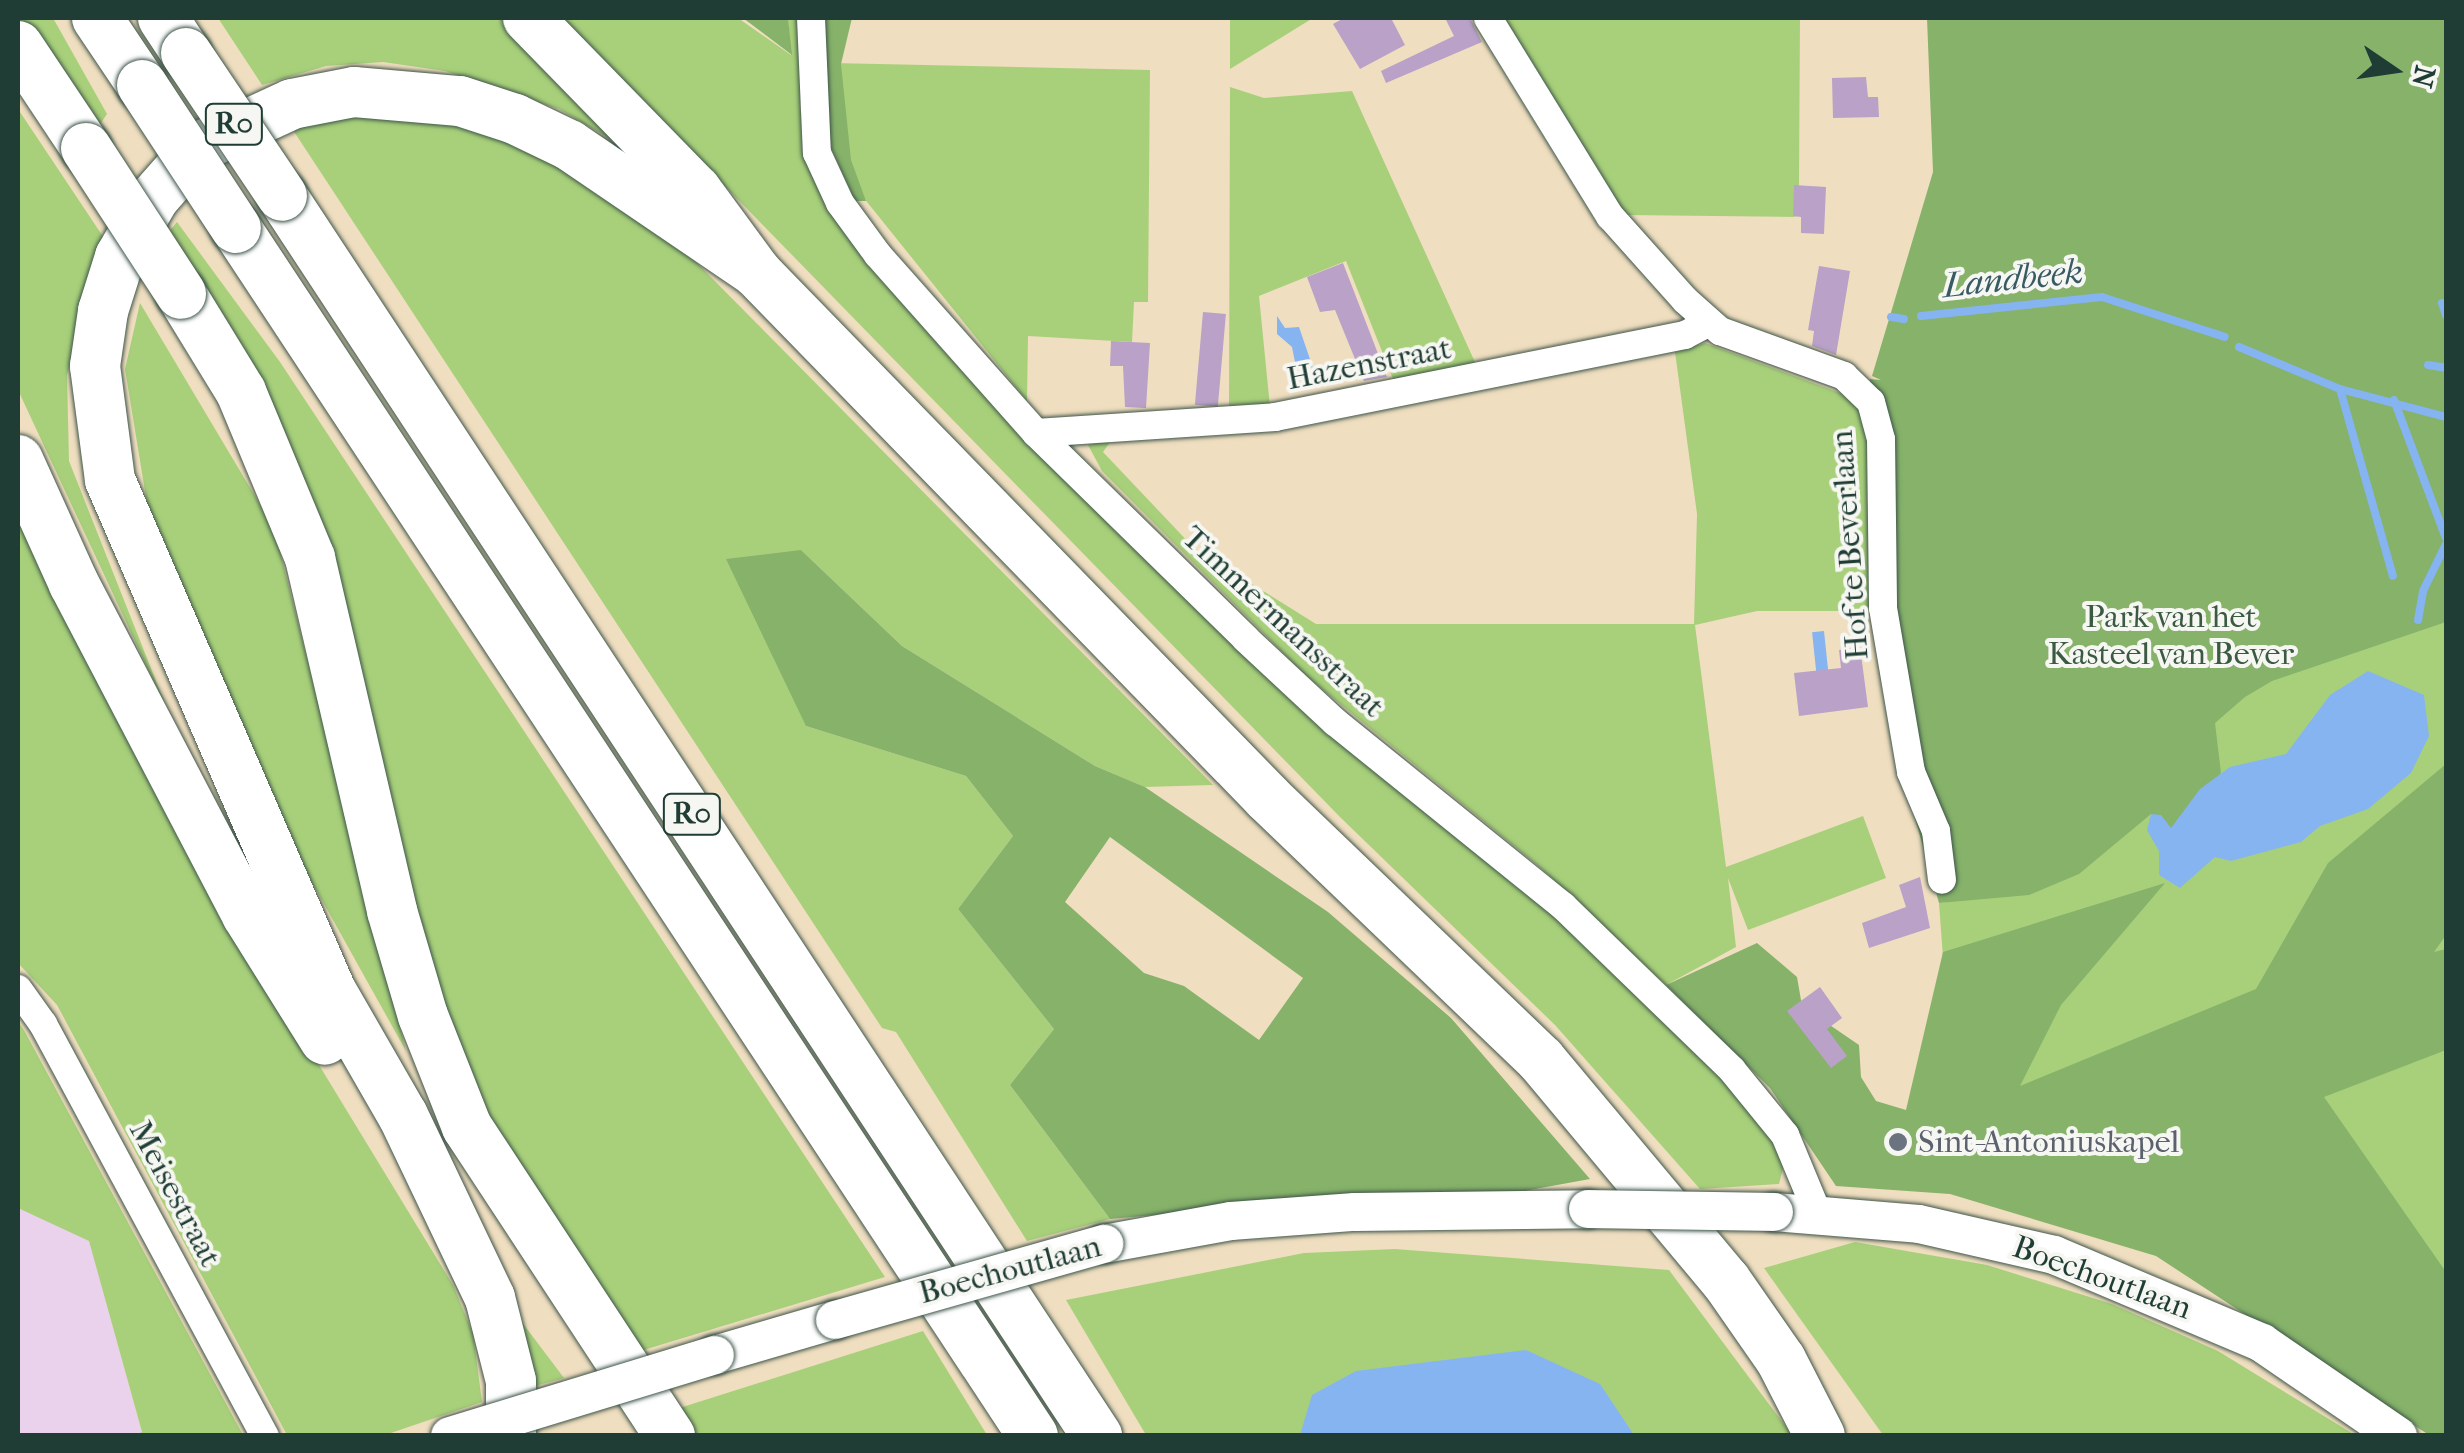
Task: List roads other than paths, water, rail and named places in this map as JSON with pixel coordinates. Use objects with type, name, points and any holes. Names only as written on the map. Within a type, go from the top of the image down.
[{"type":"highway","name":"R0","points":[[97,18],[1033,1436]]},
{"type":"highway","points":[[528,18],[696,190],[757,272],[1268,798],[1541,1060],[1704,1253],[1780,1360],[1820,1436]]},
{"type":"highway","name":"R0","points":[[174,35],[1097,1436]]},
{"type":"highway","points":[[18,46],[241,392],[310,558],[392,911],[423,1016],[468,1126],[670,1436]]},
{"type":"highway","points":[[511,1436],[511,1381],[500,1330],[403,1116],[332,992],[110,480],[95,366],[120,256],[154,198],[199,147],[292,104],[354,92],[460,101],[516,118],[568,145],[757,272]]},
{"type":"highway","points":[[18,460],[74,584],[247,915],[346,1074],[440,1204]]},
{"type":"highway","points":[[403,1116],[454,1174],[641,1436]]},
{"type":"highway","points":[[1780,1360],[1851,1436]]},
{"type":"main road","name":"Boechoutlaan","points":[[450,1436],[715,1355],[1104,1244],[1231,1221],[1355,1212],[1588,1209],[1817,1212],[1966,1232],[2112,1276],[2262,1343],[2398,1436]]},
{"type":"street","name":"Timmermansstraat","points":[[811,18],[813,134],[840,204],[924,309],[1036,432],[1335,722],[1563,906],[1732,1070],[1785,1136],[1817,1212]]},
{"type":"street","name":"Hof te Beverlaan","points":[[1488,18],[1610,216],[1708,323],[1844,376],[1876,410],[1883,608],[1911,772],[1936,831],[1942,880]]},
{"type":"street","name":"Hazenstraat","points":[[1036,432],[1260,420],[1685,335],[1708,323]]},
{"type":"street","name":"Meisestraat","points":[[18,989],[44,1024],[265,1436]]},
{"type":"water","points":[[1277,316],[1285,328],[1299,327],[1313,368],[1295,362],[1292,347],[1277,334]]},
{"type":"water","points":[[1824,631],[1828,672],[1816,673],[1812,632]]},
{"type":"water","points":[[2368,671],[2424,695],[2429,736],[2411,773],[2368,809],[2320,826],[2301,842],[2231,861],[2215,857],[2180,888],[2159,875],[2159,851],[2147,830],[2151,814],[2161,815],[2171,828],[2200,789],[2230,767],[2286,754],[2330,695]]},
{"type":"water","points":[[1526,1350],[1600,1384],[1634,1435],[1300,1435],[1312,1395],[1356,1371]]},
{"type":"waterway","name":"Landbeek","points":[[1921,316],[2102,297],[2225,337]]},
{"type":"waterway","points":[[2442,303],[2446,315]]},
{"type":"waterway","points":[[1891,317],[1904,319]]},
{"type":"waterway","name":"Landbeek","points":[[2239,347],[2340,389],[2446,417]]},
{"type":"waterway","points":[[2428,365],[2446,368]]},
{"type":"waterway","points":[[2340,389],[2393,576]]},
{"type":"waterway","name":"Landbeek","points":[[2394,400],[2446,538]]},
{"type":"waterway","points":[[2418,620],[2423,591],[2446,544]]},
{"type":"place","name":"Sint-Antoniuskapel","points":[[1898,1142]]},
{"type":"park label","name":"Park van het Kasteel van Bever","points":[[2171,636]]}]
